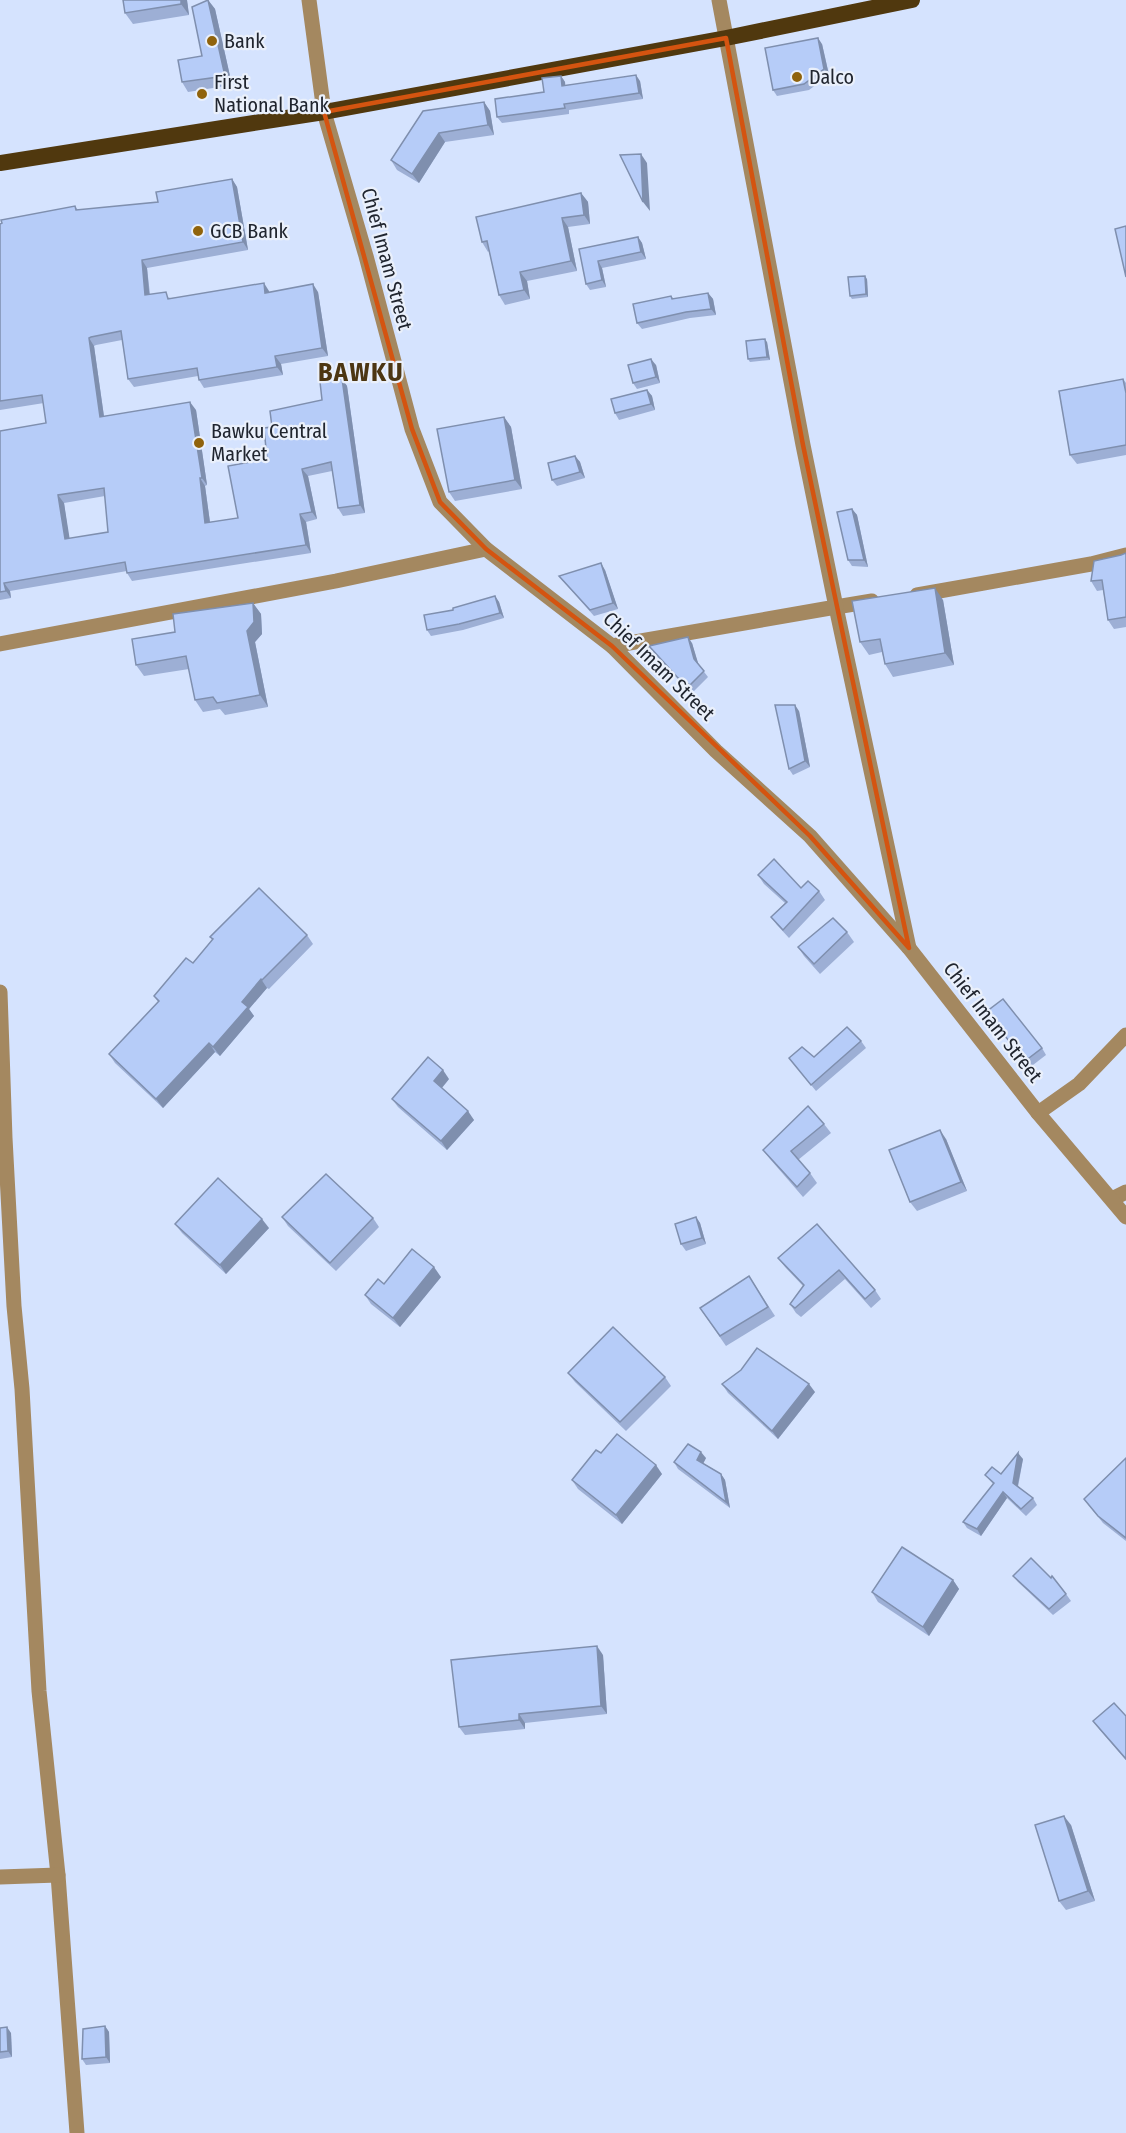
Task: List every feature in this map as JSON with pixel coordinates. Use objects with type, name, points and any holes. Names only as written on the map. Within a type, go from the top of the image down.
[{"type":"highway","points":[[0,162],[324,112],[726,38],[912,0]]},
{"type":"street","name":"Chief Imam Street","points":[[309,0],[324,112],[415,438],[440,502],[486,549],[612,646],[716,751],[810,836],[909,948],[1038,1113],[1119,1195],[1126,1217]]},
{"type":"street","points":[[719,0],[800,433],[909,948]]},
{"type":"street","points":[[0,644],[336,581],[486,549]]},
{"type":"street","points":[[906,596],[1091,564],[1126,555]]},
{"type":"street","points":[[612,646],[883,600]]},
{"type":"street","points":[[0,992],[2,1138],[39,1691],[58,1875],[77,2133]]},
{"type":"street","points":[[1038,1113],[1079,1084],[1126,1035]]},
{"type":"street","points":[[0,1877],[58,1875]]},
{"type":"highlighted area","points":[[726,38],[803,445],[909,948],[810,836],[612,646],[486,549],[440,502],[412,429],[324,112]]},
{"type":"building","points":[[123,0],[181,0],[181,4],[125,13]]},
{"type":"building","name":"Bank","points":[[208,0],[225,76],[182,82],[178,60],[202,56],[192,7]]},
{"type":"building","points":[[818,38],[824,69],[804,84],[773,90],[765,48]]},
{"type":"building","points":[[636,75],[639,93],[564,104],[565,108],[497,117],[495,99],[544,92],[542,78],[561,76],[562,86]]},
{"type":"building","points":[[484,102],[488,125],[439,133],[412,174],[391,160],[423,111]]},
{"type":"building","points":[[641,154],[643,202],[620,155]]},
{"type":"building","points":[[232,179],[243,242],[142,260],[145,295],[166,292],[168,299],[264,283],[265,293],[313,284],[322,348],[275,356],[277,367],[199,380],[197,368],[128,379],[121,331],[91,337],[89,338],[100,417],[190,402],[202,478],[200,478],[205,523],[238,518],[228,466],[267,459],[264,428],[272,427],[270,411],[322,400],[320,382],[342,379],[360,505],[338,508],[331,462],[302,469],[312,512],[300,514],[306,545],[127,573],[125,562],[4,583],[6,591],[0,592],[0,431],[46,423],[42,395],[0,401],[1,220],[75,206],[76,210],[158,202],[156,192]],"holes":[[[104,488],[108,532],[65,539],[58,495]]]},
{"type":"building","points":[[581,193],[584,215],[562,218],[571,261],[520,272],[524,290],[499,295],[487,241],[482,242],[476,217]]},
{"type":"building","points":[[1126,226],[1126,277],[1115,229]]},
{"type":"building","points":[[638,237],[641,252],[598,261],[602,280],[586,284],[579,249]]},
{"type":"building","points":[[865,276],[866,294],[850,296],[848,277]]},
{"type":"building","points":[[708,293],[711,309],[637,323],[633,304],[671,296],[672,299]]},
{"type":"building","points":[[765,339],[767,357],[748,359],[746,341]]},
{"type":"building","points":[[651,359],[656,377],[633,383],[628,365]]},
{"type":"building","points":[[1123,379],[1126,393],[1126,445],[1070,455],[1059,391]]},
{"type":"building","points":[[647,390],[651,404],[615,413],[611,399]]},
{"type":"building","points":[[504,417],[515,480],[449,492],[437,429]]},
{"type":"building","points":[[575,456],[580,472],[552,480],[548,463]]},
{"type":"building","points":[[852,509],[864,560],[848,560],[837,512]]},
{"type":"building","points":[[1126,553],[1126,617],[1108,620],[1102,580],[1091,581],[1094,561]]},
{"type":"building","points":[[601,563],[613,603],[590,610],[559,576]]},
{"type":"building","points":[[935,588],[945,653],[885,664],[880,639],[860,642],[852,601]]},
{"type":"building","points":[[495,596],[500,613],[427,630],[424,615],[453,610],[453,608]]},
{"type":"building","points":[[253,603],[254,622],[247,631],[260,695],[217,703],[213,697],[195,700],[186,656],[136,665],[132,639],[175,632],[173,614]]},
{"type":"building","points":[[688,637],[694,659],[704,671],[690,685],[678,678],[649,646]]},
{"type":"building","points":[[775,705],[795,705],[805,761],[789,769]]},
{"type":"building","points":[[774,859],[801,888],[808,881],[819,891],[783,930],[771,917],[787,902],[758,875]]},
{"type":"building","points":[[259,888],[307,935],[261,979],[242,1002],[248,1007],[213,1047],[209,1043],[156,1099],[109,1054],[159,1001],[154,996],[186,958],[193,963],[213,939],[210,937]]},
{"type":"building","points":[[833,918],[847,932],[814,964],[798,947]]},
{"type":"building","points":[[1003,999],[1042,1048],[1025,1061],[986,1012]]},
{"type":"building","points":[[847,1027],[861,1041],[811,1085],[789,1058],[802,1047],[814,1057]]},
{"type":"building","points":[[428,1057],[443,1070],[434,1081],[468,1111],[441,1141],[392,1099]]},
{"type":"building","points":[[808,1106],[824,1124],[791,1151],[810,1173],[797,1187],[763,1150]]},
{"type":"building","points":[[940,1130],[961,1182],[910,1202],[889,1150]]},
{"type":"building","points":[[326,1174],[373,1218],[330,1263],[282,1217]]},
{"type":"building","points":[[218,1178],[262,1219],[220,1265],[175,1224]]},
{"type":"building","points":[[696,1217],[702,1238],[681,1244],[675,1224]]},
{"type":"building","points":[[817,1224],[875,1290],[865,1299],[839,1270],[795,1308],[790,1304],[804,1285],[778,1258]]},
{"type":"building","points":[[412,1249],[434,1267],[393,1318],[365,1295],[378,1279],[384,1284]]},
{"type":"building","points":[[749,1276],[768,1307],[720,1336],[700,1308]]},
{"type":"building","points":[[613,1327],[665,1377],[620,1422],[568,1373]]},
{"type":"building","points":[[757,1348],[809,1384],[772,1431],[722,1384],[741,1370]]},
{"type":"building","points":[[617,1434],[656,1465],[616,1515],[572,1480],[596,1450],[601,1453]]},
{"type":"building","points":[[688,1444],[701,1452],[697,1460],[721,1474],[726,1502],[674,1462]]},
{"type":"building","points":[[1018,1453],[1013,1483],[1033,1498],[1021,1509],[1003,1492],[977,1529],[963,1522],[994,1483],[985,1475],[992,1467],[1001,1474]]},
{"type":"building","points":[[1126,1458],[1126,1538],[1098,1516],[1084,1499]]},
{"type":"building","points":[[902,1547],[953,1580],[923,1627],[872,1592]]},
{"type":"building","points":[[1031,1558],[1051,1578],[1052,1576],[1066,1594],[1049,1609],[1013,1576]]},
{"type":"building","points":[[597,1646],[601,1706],[519,1714],[519,1720],[459,1727],[451,1660]]},
{"type":"building","points":[[1114,1703],[1126,1716],[1126,1759],[1093,1721]]},
{"type":"building","points":[[1064,1816],[1088,1891],[1059,1901],[1035,1825]]},
{"type":"building","points":[[105,2026],[106,2057],[82,2059],[83,2029]]},
{"type":"building","points":[[7,2027],[8,2051],[0,2052],[0,2028]]},
{"type":"place","name":"Bank","points":[[212,41]]},
{"type":"place","name":"Dalco","points":[[797,77]]},
{"type":"place","name":"First National Bank","points":[[202,94]]},
{"type":"place","name":"GCB Bank","points":[[198,231]]},
{"type":"place","name":"Bawku Central Market","points":[[199,443]]},
{"type":"district","name":"BAWKU","points":[[361,372]]}]
